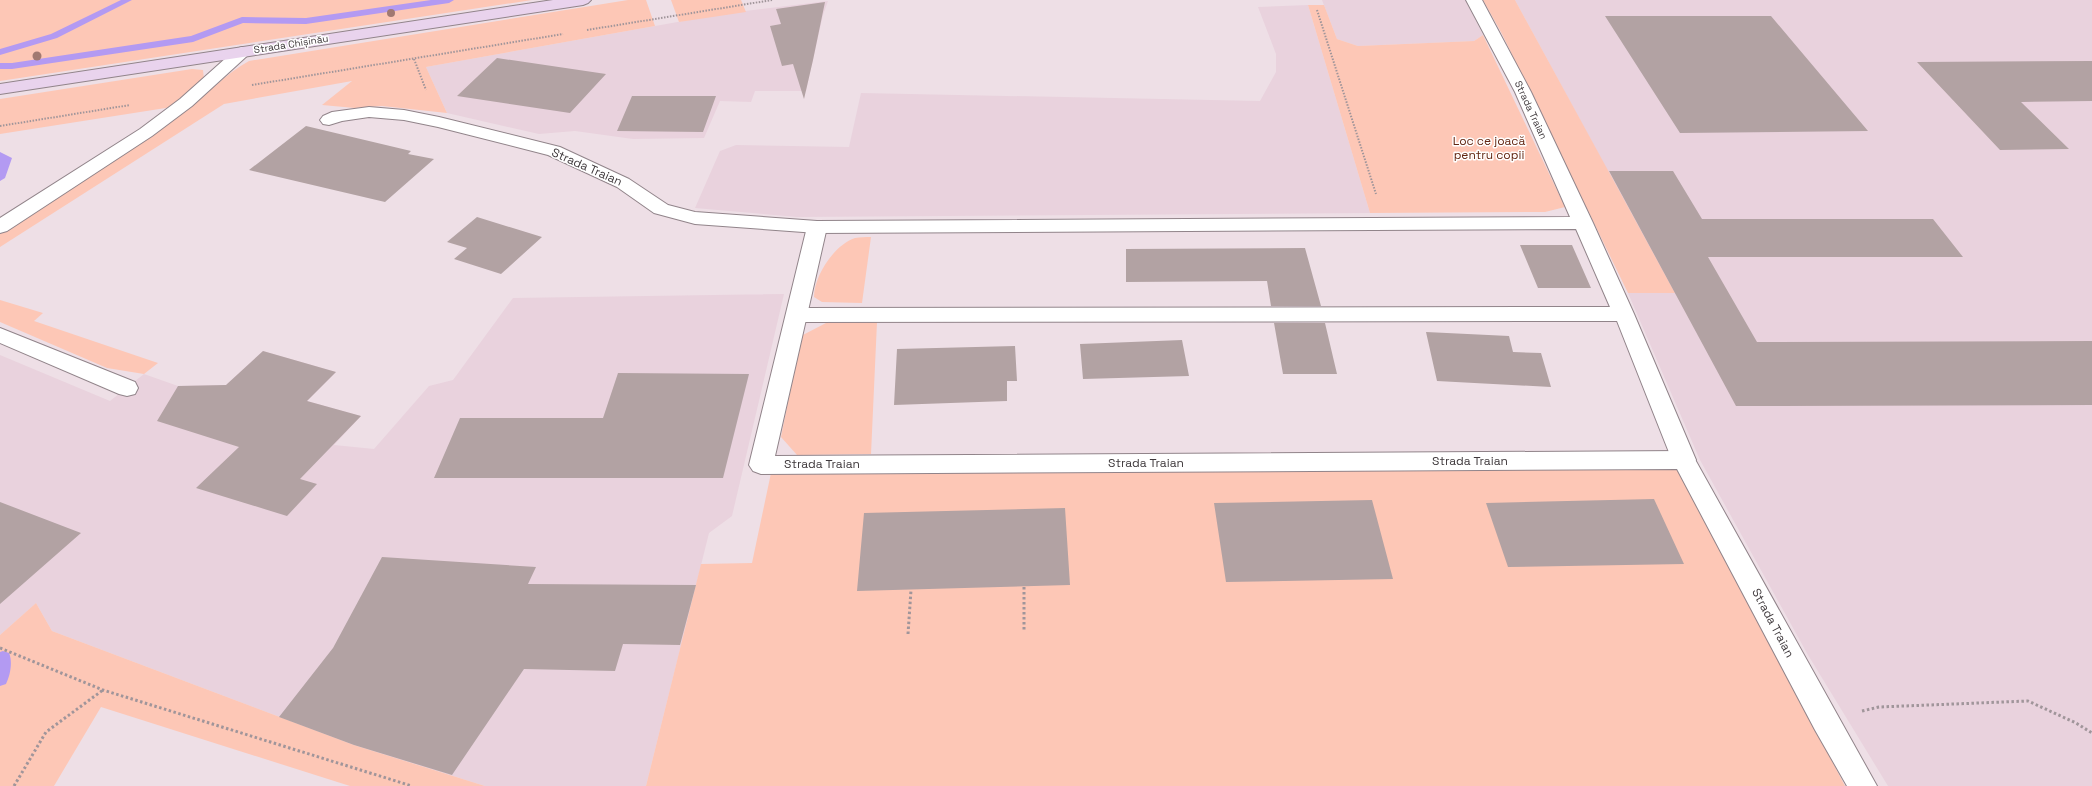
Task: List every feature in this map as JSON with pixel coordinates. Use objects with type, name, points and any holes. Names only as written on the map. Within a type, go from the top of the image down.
[{"type":"street","name":"Strada Chișinău","points":[[0,89],[582,0]]},
{"type":"street","name":"Strada Traian","points":[[1474,0],[1524,92],[1624,314],[1684,460],[1825,721],[1863,786]]},
{"type":"street","points":[[0,227],[113,155],[166,119],[197,94],[242,52]]},
{"type":"street","name":"Strada Traian","points":[[330,120],[338,116],[369,112],[404,115],[554,151],[623,183],[661,209],[696,218],[817,227],[1583,223]]},
{"type":"street","name":"Strada Traian","points":[[817,227],[761,465],[1684,460]]},
{"type":"street","points":[[796,315],[1624,314]]},
{"type":"street","points":[[0,335],[127,388]]},
{"type":"path","points":[[586,31],[772,0]]},
{"type":"path","points":[[1317,10],[1386,225]]},
{"type":"path","points":[[251,85],[570,33]]},
{"type":"path","points":[[0,126],[131,105]]},
{"type":"path","points":[[1024,587],[1024,632]]},
{"type":"path","points":[[908,634],[911,590]]},
{"type":"path","points":[[0,648],[103,690],[412,786]]},
{"type":"path","points":[[14,786],[46,732],[103,690]]},
{"type":"path","points":[[1825,721],[1879,707],[2028,701],[2076,723],[2092,733]]},
{"type":"shaded area","points":[[1322,0],[1465,0],[1483,35],[1474,41],[1358,46],[1337,39]]},
{"type":"shaded area","points":[[1515,0],[2092,0],[2092,786],[1888,786],[1808,655],[1700,460],[1628,293],[1674,293]]},
{"type":"shaded area","points":[[828,1],[823,15],[806,91],[755,91],[751,102],[720,101],[704,138],[633,139],[575,131],[539,134],[447,113],[426,67],[728,13]]},
{"type":"shaded area","points":[[1308,5],[1370,213],[797,217],[695,208],[720,151],[736,145],[849,147],[861,93],[1260,101],[1276,72],[1276,54],[1258,7]]},
{"type":"shaded area","points":[[784,294],[732,516],[709,533],[646,786],[485,786],[354,745],[52,631],[36,603],[0,635],[0,355],[110,401],[144,374],[178,386],[226,385],[263,351],[336,372],[307,401],[361,416],[334,445],[374,449],[429,386],[453,380],[513,298]]},
{"type":"green space","points":[[0,0],[532,0],[0,81]]},
{"type":"green space","points":[[628,0],[646,0],[655,26],[426,67],[447,113],[382,106],[355,108],[322,105],[352,81],[224,104],[0,247],[0,233],[185,111],[224,78],[249,61]]},
{"type":"green space","points":[[671,0],[741,0],[746,12],[679,22]]},
{"type":"green space","points":[[1483,0],[1515,0],[1675,293],[1628,293],[1502,34]]},
{"type":"green space","name":"Loc ce joacă pentru copii","points":[[1308,5],[1324,5],[1337,39],[1358,46],[1474,41],[1483,35],[1565,207],[1545,212],[1370,213]]},
{"type":"green space","points":[[192,69],[203,70],[204,79],[172,107],[0,134],[0,99]]},
{"type":"green space","points":[[871,237],[862,303],[822,302],[814,297],[817,280],[821,271],[833,254],[840,247],[855,238]]},
{"type":"green space","points":[[0,300],[43,313],[34,321],[158,363],[144,374],[107,368],[0,322]]},
{"type":"green space","points":[[877,322],[871,454],[797,455],[781,437],[801,336],[826,323]]},
{"type":"green space","points":[[1679,468],[1845,786],[646,786],[701,564],[752,563],[771,473]]},
{"type":"green space","points":[[36,603],[52,631],[354,745],[485,786],[350,786],[101,707],[54,786],[0,786],[0,635]]},
{"type":"building","points":[[825,2],[804,99],[793,64],[782,66],[770,26],[781,24],[776,9]]},
{"type":"building","points":[[1605,16],[1771,16],[1868,131],[1680,133]]},
{"type":"building","points":[[497,58],[606,74],[570,113],[457,96]]},
{"type":"building","points":[[2092,61],[2092,101],[2021,102],[2069,149],[2000,150],[1917,62]]},
{"type":"building","points":[[632,96],[716,96],[703,132],[617,131]]},
{"type":"building","points":[[306,126],[411,151],[408,154],[434,159],[385,202],[249,170]]},
{"type":"building","points":[[1609,171],[1673,171],[1702,219],[1933,219],[1963,257],[1708,257],[1757,342],[2092,341],[2092,405],[1736,406]]},
{"type":"building","points":[[477,217],[542,237],[501,274],[454,259],[467,248],[447,242]]},
{"type":"building","points":[[1520,245],[1572,245],[1591,288],[1538,288]]},
{"type":"building","points":[[1305,248],[1321,306],[1271,306],[1267,281],[1126,282],[1126,249]]},
{"type":"building","points":[[1274,323],[1325,323],[1337,374],[1283,374]]},
{"type":"building","points":[[1426,332],[1509,336],[1513,352],[1541,353],[1551,387],[1437,381]]},
{"type":"building","points":[[1182,340],[1189,376],[1083,379],[1080,344]]},
{"type":"building","points":[[1015,346],[1017,381],[1007,381],[1007,401],[894,405],[897,349]]},
{"type":"building","points":[[263,351],[336,372],[307,401],[361,416],[300,479],[317,484],[287,516],[196,488],[239,447],[157,421],[178,386],[226,385]]},
{"type":"building","points":[[618,373],[749,374],[723,478],[434,478],[460,418],[603,418]]},
{"type":"building","points":[[1654,499],[1684,564],[1508,567],[1486,503]]},
{"type":"building","points":[[1372,500],[1393,579],[1226,582],[1214,503]]},
{"type":"building","points":[[0,502],[81,533],[0,604]]},
{"type":"building","points":[[1065,508],[1070,585],[857,591],[864,513]]},
{"type":"building","points":[[382,557],[536,567],[528,584],[696,585],[680,645],[623,644],[615,671],[524,669],[452,775],[354,745],[279,717],[333,648]]},
{"type":"waterway","points":[[0,52],[54,36],[128,0]]},
{"type":"waterway","points":[[0,66],[12,66],[193,39],[242,20],[306,21],[449,0]]},
{"type":"waterway","points":[[0,155],[7,158],[0,178]]},
{"type":"waterway","points":[[0,679],[3,658]]}]
